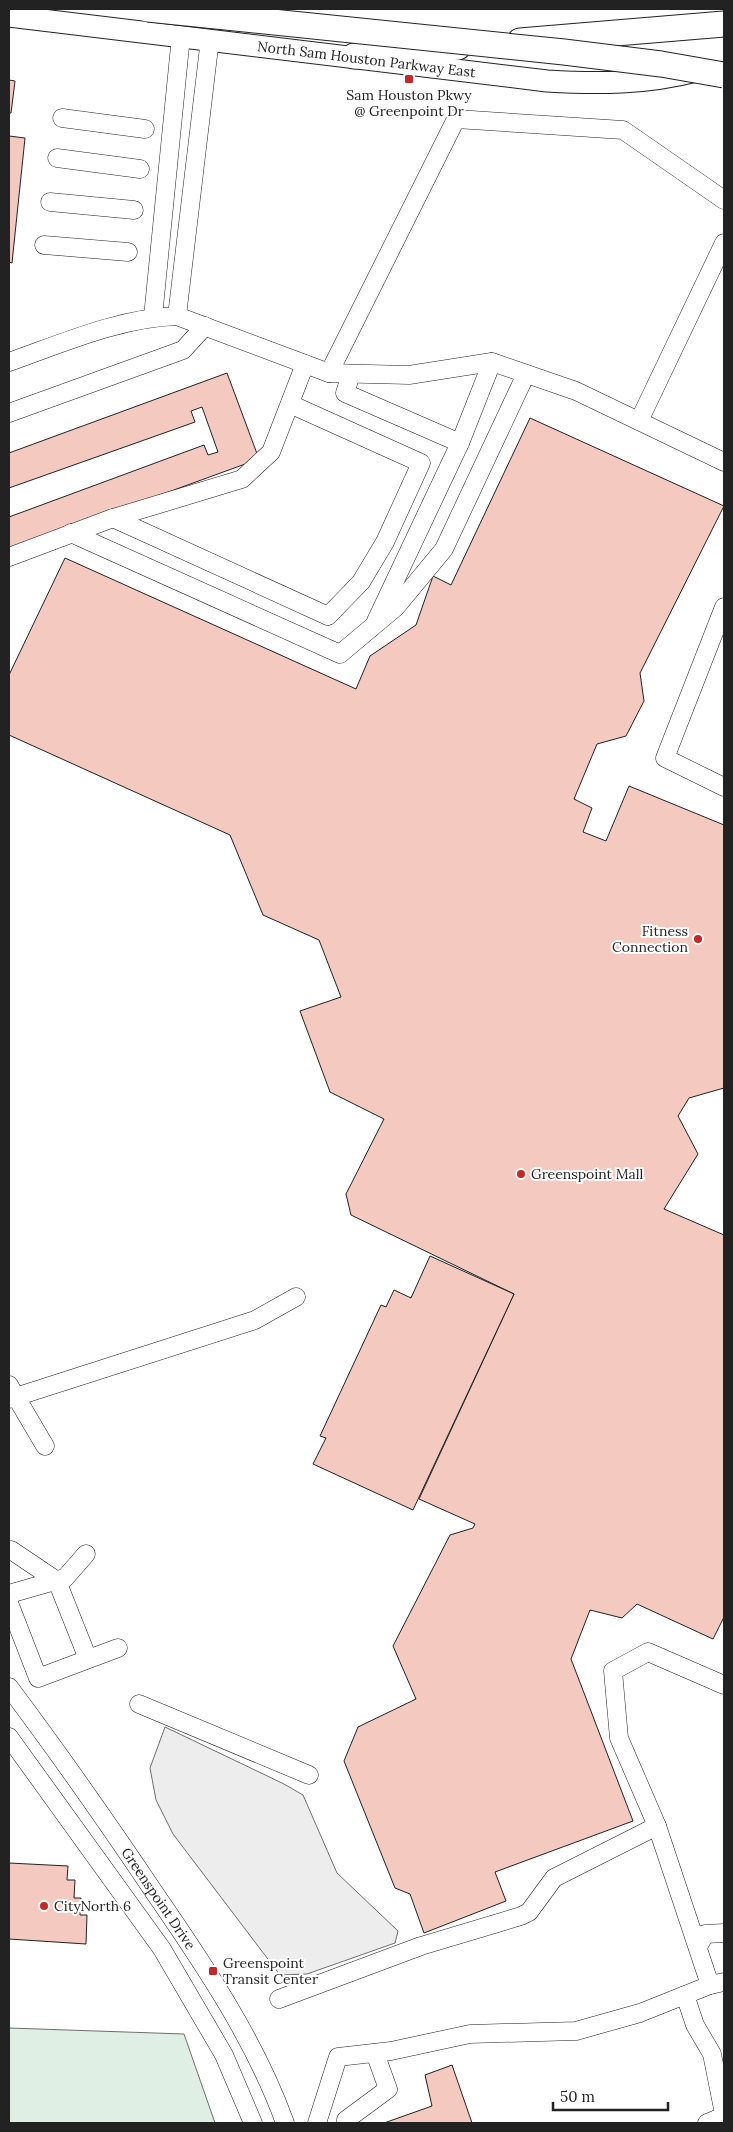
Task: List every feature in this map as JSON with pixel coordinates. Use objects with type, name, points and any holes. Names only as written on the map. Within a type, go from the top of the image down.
[{"type":"highway","points":[[148,9],[564,52],[661,64],[724,75]]},
{"type":"highway","points":[[354,56],[724,24]]},
{"type":"main road","name":"North Sam Houston Parkway East","points":[[9,16],[354,56],[546,81],[585,83],[652,81],[724,64]]},
{"type":"street","points":[[153,317],[181,36]]},
{"type":"street","points":[[177,316],[210,39]]},
{"type":"street","points":[[62,118],[145,129]]},
{"type":"street","points":[[328,373],[456,119],[623,130],[724,200]]},
{"type":"street","points":[[57,158],[140,169]]},
{"type":"street","points":[[50,202],[134,210]]},
{"type":"street","points":[[639,421],[724,243]]},
{"type":"street","points":[[44,245],[128,252]]},
{"type":"street","points":[[9,362],[87,334],[153,317],[177,316],[328,373],[409,375],[492,362],[576,391],[724,462]]},
{"type":"street","points":[[9,413],[183,350],[204,326]]},
{"type":"street","points":[[374,626],[460,443],[492,362]]},
{"type":"street","points":[[9,557],[113,518],[242,479],[271,452],[305,364]]},
{"type":"street","points":[[351,374],[344,393],[460,443]]},
{"type":"street","points":[[71,533],[340,654],[396,607],[444,549],[526,374]]},
{"type":"street","points":[[113,518],[328,616],[361,582],[385,542],[421,463],[290,404]]},
{"type":"street","points":[[724,607],[665,758],[724,787]]},
{"type":"street","points":[[45,1446],[11,1393],[255,1320],[296,1297]]},
{"type":"street","points":[[11,1550],[57,1581],[88,1659]]},
{"type":"street","points":[[9,1594],[65,1578],[86,1554]]},
{"type":"street","points":[[9,1603],[38,1678],[118,1648]]},
{"type":"street","points":[[317,2123],[338,2057],[375,2053],[470,2034],[576,2031],[640,2013],[717,1983],[698,1947],[657,1826],[619,1738],[612,1671],[648,1652],[724,1685]]},
{"type":"street","name":"Greenspoint Drive","points":[[9,1687],[121,1843],[209,1975],[256,2059],[285,2123]]},
{"type":"street","points":[[139,1704],[309,1775]]},
{"type":"street","name":"Greenspoint Drive","points":[[9,1737],[162,1949],[224,2055],[253,2123]]},
{"type":"street","points":[[278,1999],[420,1946],[521,1916],[529,1912],[554,1878],[657,1826]]},
{"type":"street","points":[[698,1947],[704,1934],[724,1933]]},
{"type":"street","points":[[685,1995],[695,2025],[712,2054],[724,2115],[707,2123]]},
{"type":"street","points":[[346,2123],[346,2120],[388,2089],[375,2053]]},
{"type":"green space","points":[[9,2028],[184,2034],[215,2123],[9,2123]]},
{"type":"shaded area","points":[[165,1727],[303,1795],[337,1873],[398,1931],[395,1943],[307,1974],[280,1975],[173,1834],[156,1800],[150,1768]]},
{"type":"building","points":[[9,80],[15,81],[11,113],[9,113]]},
{"type":"building","points":[[9,136],[25,138],[12,263],[9,262]]},
{"type":"building","points":[[227,373],[259,459],[9,550],[9,517],[204,445],[208,455],[218,452],[202,407],[191,411],[195,422],[9,488],[9,453]]},
{"type":"building","name":"Greenspoint Mall","points":[[530,418],[724,506],[640,673],[644,701],[626,736],[597,744],[574,799],[592,808],[583,832],[606,841],[629,786],[724,825],[724,1088],[689,1098],[678,1116],[698,1154],[664,1209],[724,1235],[724,1617],[713,1639],[637,1604],[622,1618],[590,1610],[571,1659],[633,1821],[495,1872],[506,1901],[424,1933],[410,1894],[395,1888],[344,1761],[358,1727],[416,1699],[393,1646],[450,1535],[473,1528],[475,1524],[419,1499],[514,1294],[351,1215],[346,1194],[384,1119],[330,1092],[300,1011],[341,997],[319,940],[263,915],[230,835],[9,735],[9,675],[65,558],[356,689],[370,656],[416,625],[433,576],[451,585]]},
{"type":"building","points":[[430,1256],[514,1294],[413,1510],[313,1464],[326,1438],[320,1436],[381,1305],[386,1307],[394,1290],[411,1298]]},
{"type":"building","name":"CityNorth 6","points":[[9,1863],[68,1866],[67,1880],[75,1880],[74,1898],[81,1898],[80,1915],[87,1915],[86,1944],[9,1939]]},
{"type":"building","points":[[452,2065],[472,2123],[384,2123],[432,2106],[425,2075]]},
{"type":"place","name":"Sam Houston Pkwy @ Greenpoint Dr","points":[[409,79]]},
{"type":"place","name":"Fitness Connection","points":[[698,939]]},
{"type":"place","name":"Greenspoint Mall","points":[[521,1174]]},
{"type":"place","name":"CityNorth 6","points":[[44,1906]]},
{"type":"place","name":"Greenspoint Transit Center","points":[[213,1971]]}]
